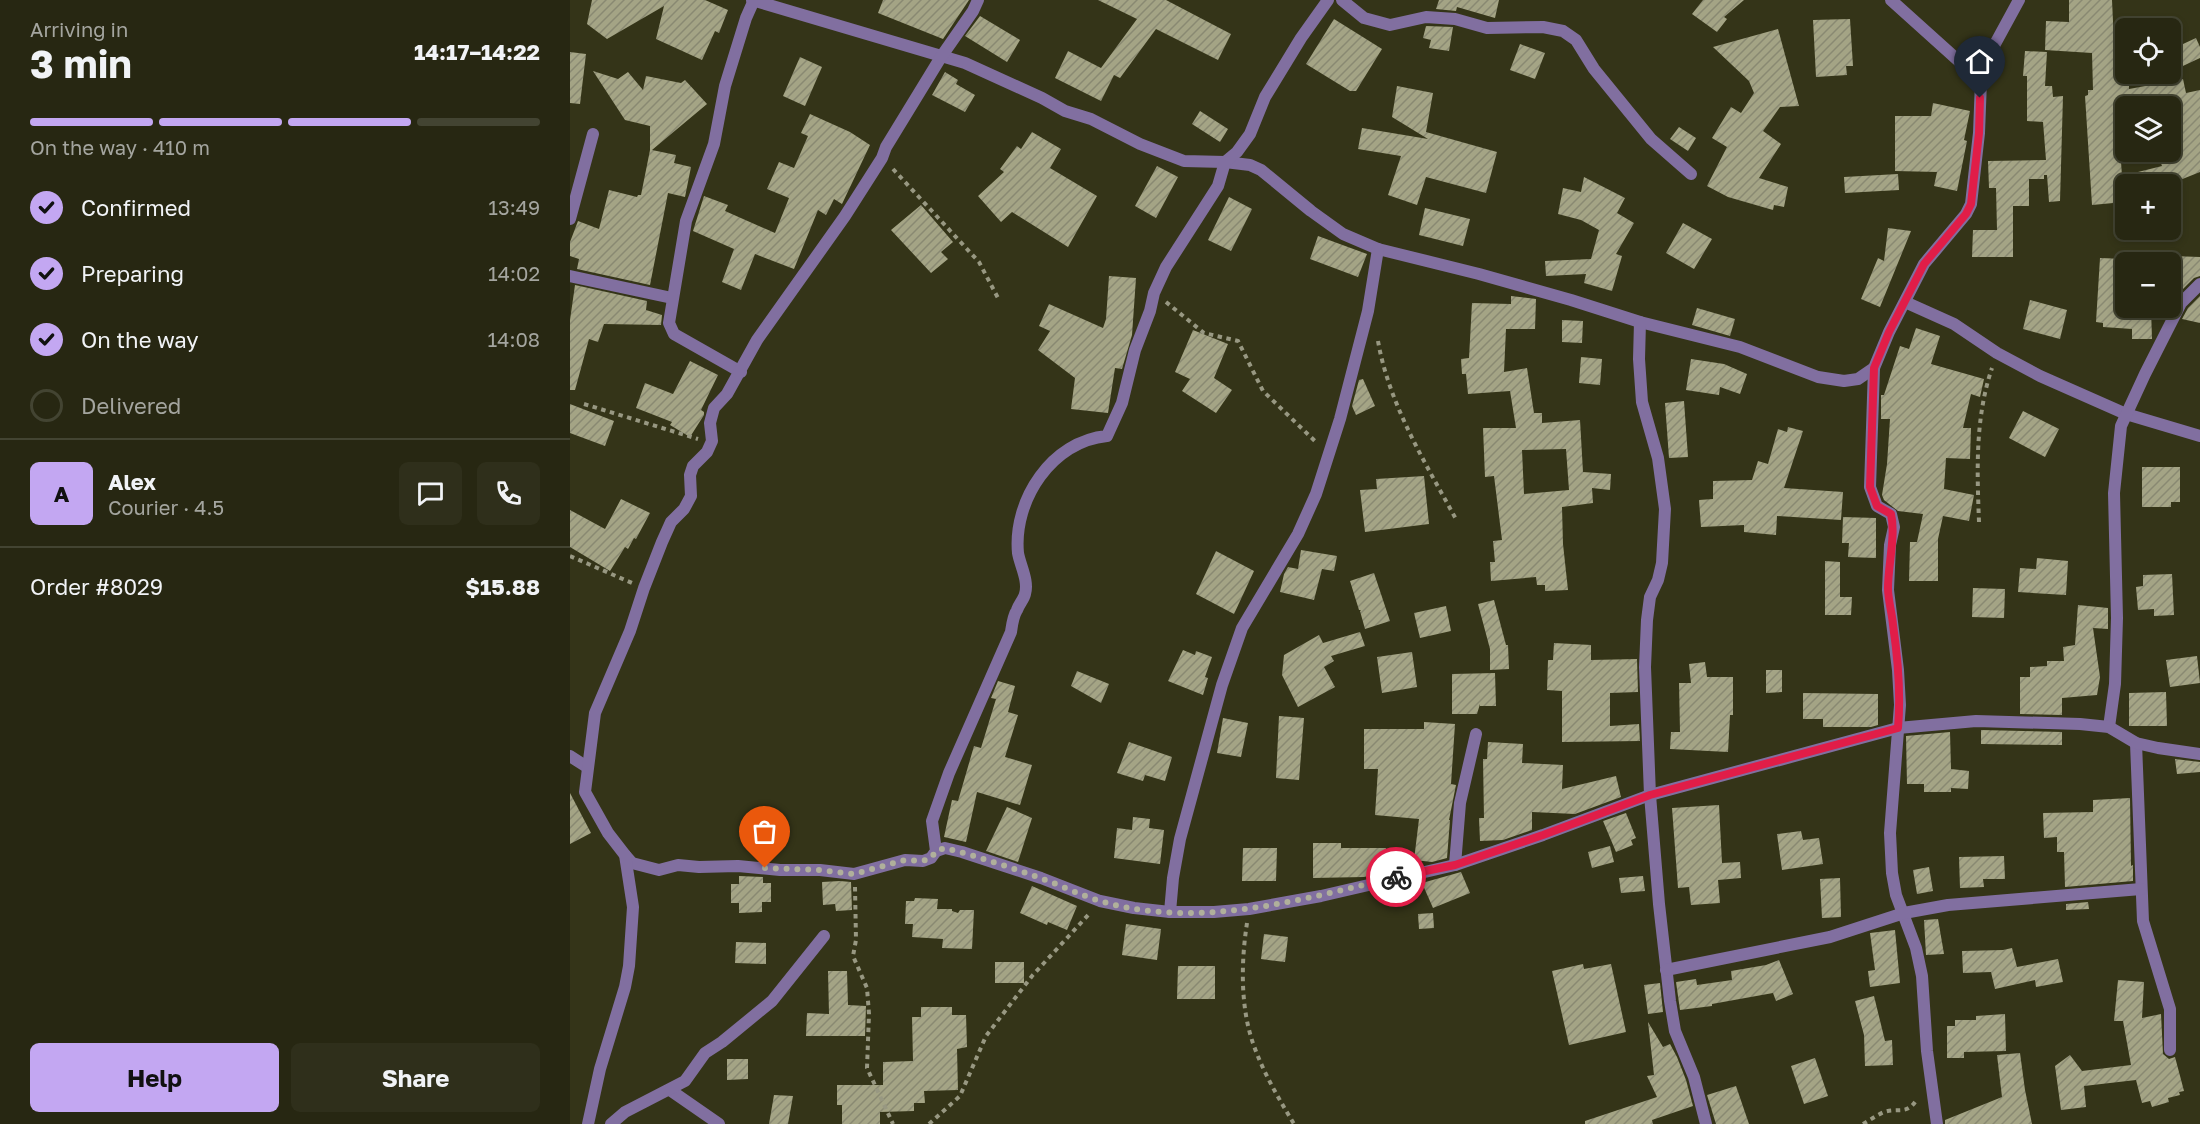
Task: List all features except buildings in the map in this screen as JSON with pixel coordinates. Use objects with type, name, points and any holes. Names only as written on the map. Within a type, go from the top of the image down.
[{"type":"street","points":[[741,372],[674,334],[669,323],[686,221],[714,144],[725,86],[753,0],[965,63],[1065,111],[1091,119],[1140,144],[1184,161],[1250,165],[1261,170],[1343,234],[1378,249],[1479,274],[1640,322],[1740,347],[1818,377],[1844,381],[1858,379],[1874,368]]},
{"type":"street","points":[[978,0],[845,216],[758,340],[727,394],[714,408],[710,423],[712,441],[707,452],[693,466],[690,475],[691,496],[684,509],[671,522],[644,588],[630,631],[595,713],[585,792],[608,833],[632,863],[658,870],[678,865],[738,866],[854,874],[905,860],[923,861],[931,858],[936,851],[945,848],[1041,878],[1100,901],[1134,908],[1195,913],[1249,909],[1321,896],[1455,865],[1650,795],[1898,728],[1976,721],[2109,727],[2136,742],[2158,748],[2200,754]]},
{"type":"street","points":[[936,851],[932,820],[949,773],[1011,632],[1016,612],[1025,594],[1018,553],[1019,529],[1027,497],[1045,470],[1060,456],[1076,445],[1094,437],[1107,435],[1122,403],[1135,350],[1150,311],[1154,292],[1166,267],[1218,186],[1225,162],[1237,152],[1250,134],[1265,97],[1301,38],[1328,0]]},
{"type":"street","points":[[1342,0],[1364,18],[1390,25],[1426,17],[1455,20],[1488,28],[1543,27],[1563,31],[1576,39],[1594,69],[1651,140],[1690,174]]},
{"type":"street","points":[[1891,0],[1981,81]]},
{"type":"street","points":[[1937,1124],[1926,1051],[1922,976],[1916,948],[1896,895],[1892,873],[1890,833],[1900,705],[1888,590],[1890,544],[1894,527],[1891,514],[1877,506],[1870,487],[1874,368],[1924,264],[1966,214],[1971,204],[1979,133],[1981,81],[1995,44],[2019,0]]},
{"type":"street","points":[[570,219],[593,134]]},
{"type":"street","points":[[1170,912],[1180,839],[1222,685],[1242,628],[1298,534],[1316,494],[1340,419],[1368,311],[1378,249]]},
{"type":"street","points":[[570,276],[672,298]]},
{"type":"street","points":[[2109,727],[2115,684],[2117,618],[2114,494],[2121,426],[2181,303],[2200,284]]},
{"type":"street","points":[[1905,302],[1954,324],[1997,353],[2040,376],[2126,414],[2200,436]]},
{"type":"street","points":[[1640,322],[1639,360],[1642,402],[1658,459],[1665,509],[1662,563],[1658,580],[1650,597],[1647,620],[1645,668],[1650,795],[1666,970],[1675,1030],[1694,1077],[1706,1124]]},
{"type":"street","points":[[1455,865],[1460,803],[1476,734]]},
{"type":"street","points":[[2136,742],[2143,921],[2170,1009],[2170,1050]]},
{"type":"street","points":[[570,756],[587,767]]},
{"type":"street","points":[[588,1124],[600,1069],[625,987],[629,966],[633,907],[625,855]]},
{"type":"street","points":[[1666,970],[1830,937],[1904,913],[1948,905],[2141,889]]},
{"type":"street","points":[[611,1124],[632,1108],[670,1090],[691,1076],[705,1053],[772,1001],[824,936]]},
{"type":"street","points":[[670,1090],[719,1124]]},
{"type":"path","points":[[882,158],[979,262],[998,298]]},
{"type":"path","points":[[1154,292],[1204,333],[1238,341],[1263,391],[1328,453]]},
{"type":"path","points":[[1368,311],[1376,331],[1380,355],[1391,390],[1417,447],[1457,521]]},
{"type":"path","points":[[1979,522],[1977,451],[1982,406],[1997,353]]},
{"type":"path","points":[[584,404],[691,438],[712,441]]},
{"type":"path","points":[[570,556],[644,588]]},
{"type":"path","points":[[854,874],[856,940],[852,956],[867,988],[869,1014],[867,1068],[892,1124]]},
{"type":"path","points":[[929,1124],[960,1096],[986,1036],[1032,976],[1053,956],[1100,901]]},
{"type":"path","points":[[1249,909],[1245,935],[1244,1006],[1253,1045],[1270,1083],[1294,1124]]},
{"type":"path","points":[[1863,1124],[1884,1112],[1904,1111],[1911,1108],[1931,1078]]},
{"type":"way so far","points":[[765,868],[854,874],[905,860],[923,861],[931,858],[936,851],[945,848],[1041,878],[1100,901],[1134,908],[1195,913],[1279,904],[1396,877]]},
{"type":"route","points":[[1396,877],[1455,865],[1650,795],[1898,728],[1900,705],[1898,670],[1888,590],[1890,544],[1894,527],[1891,514],[1877,506],[1870,487],[1874,368],[1889,332],[1924,264],[1966,214],[1971,204],[1979,133],[1980,98]]}]
